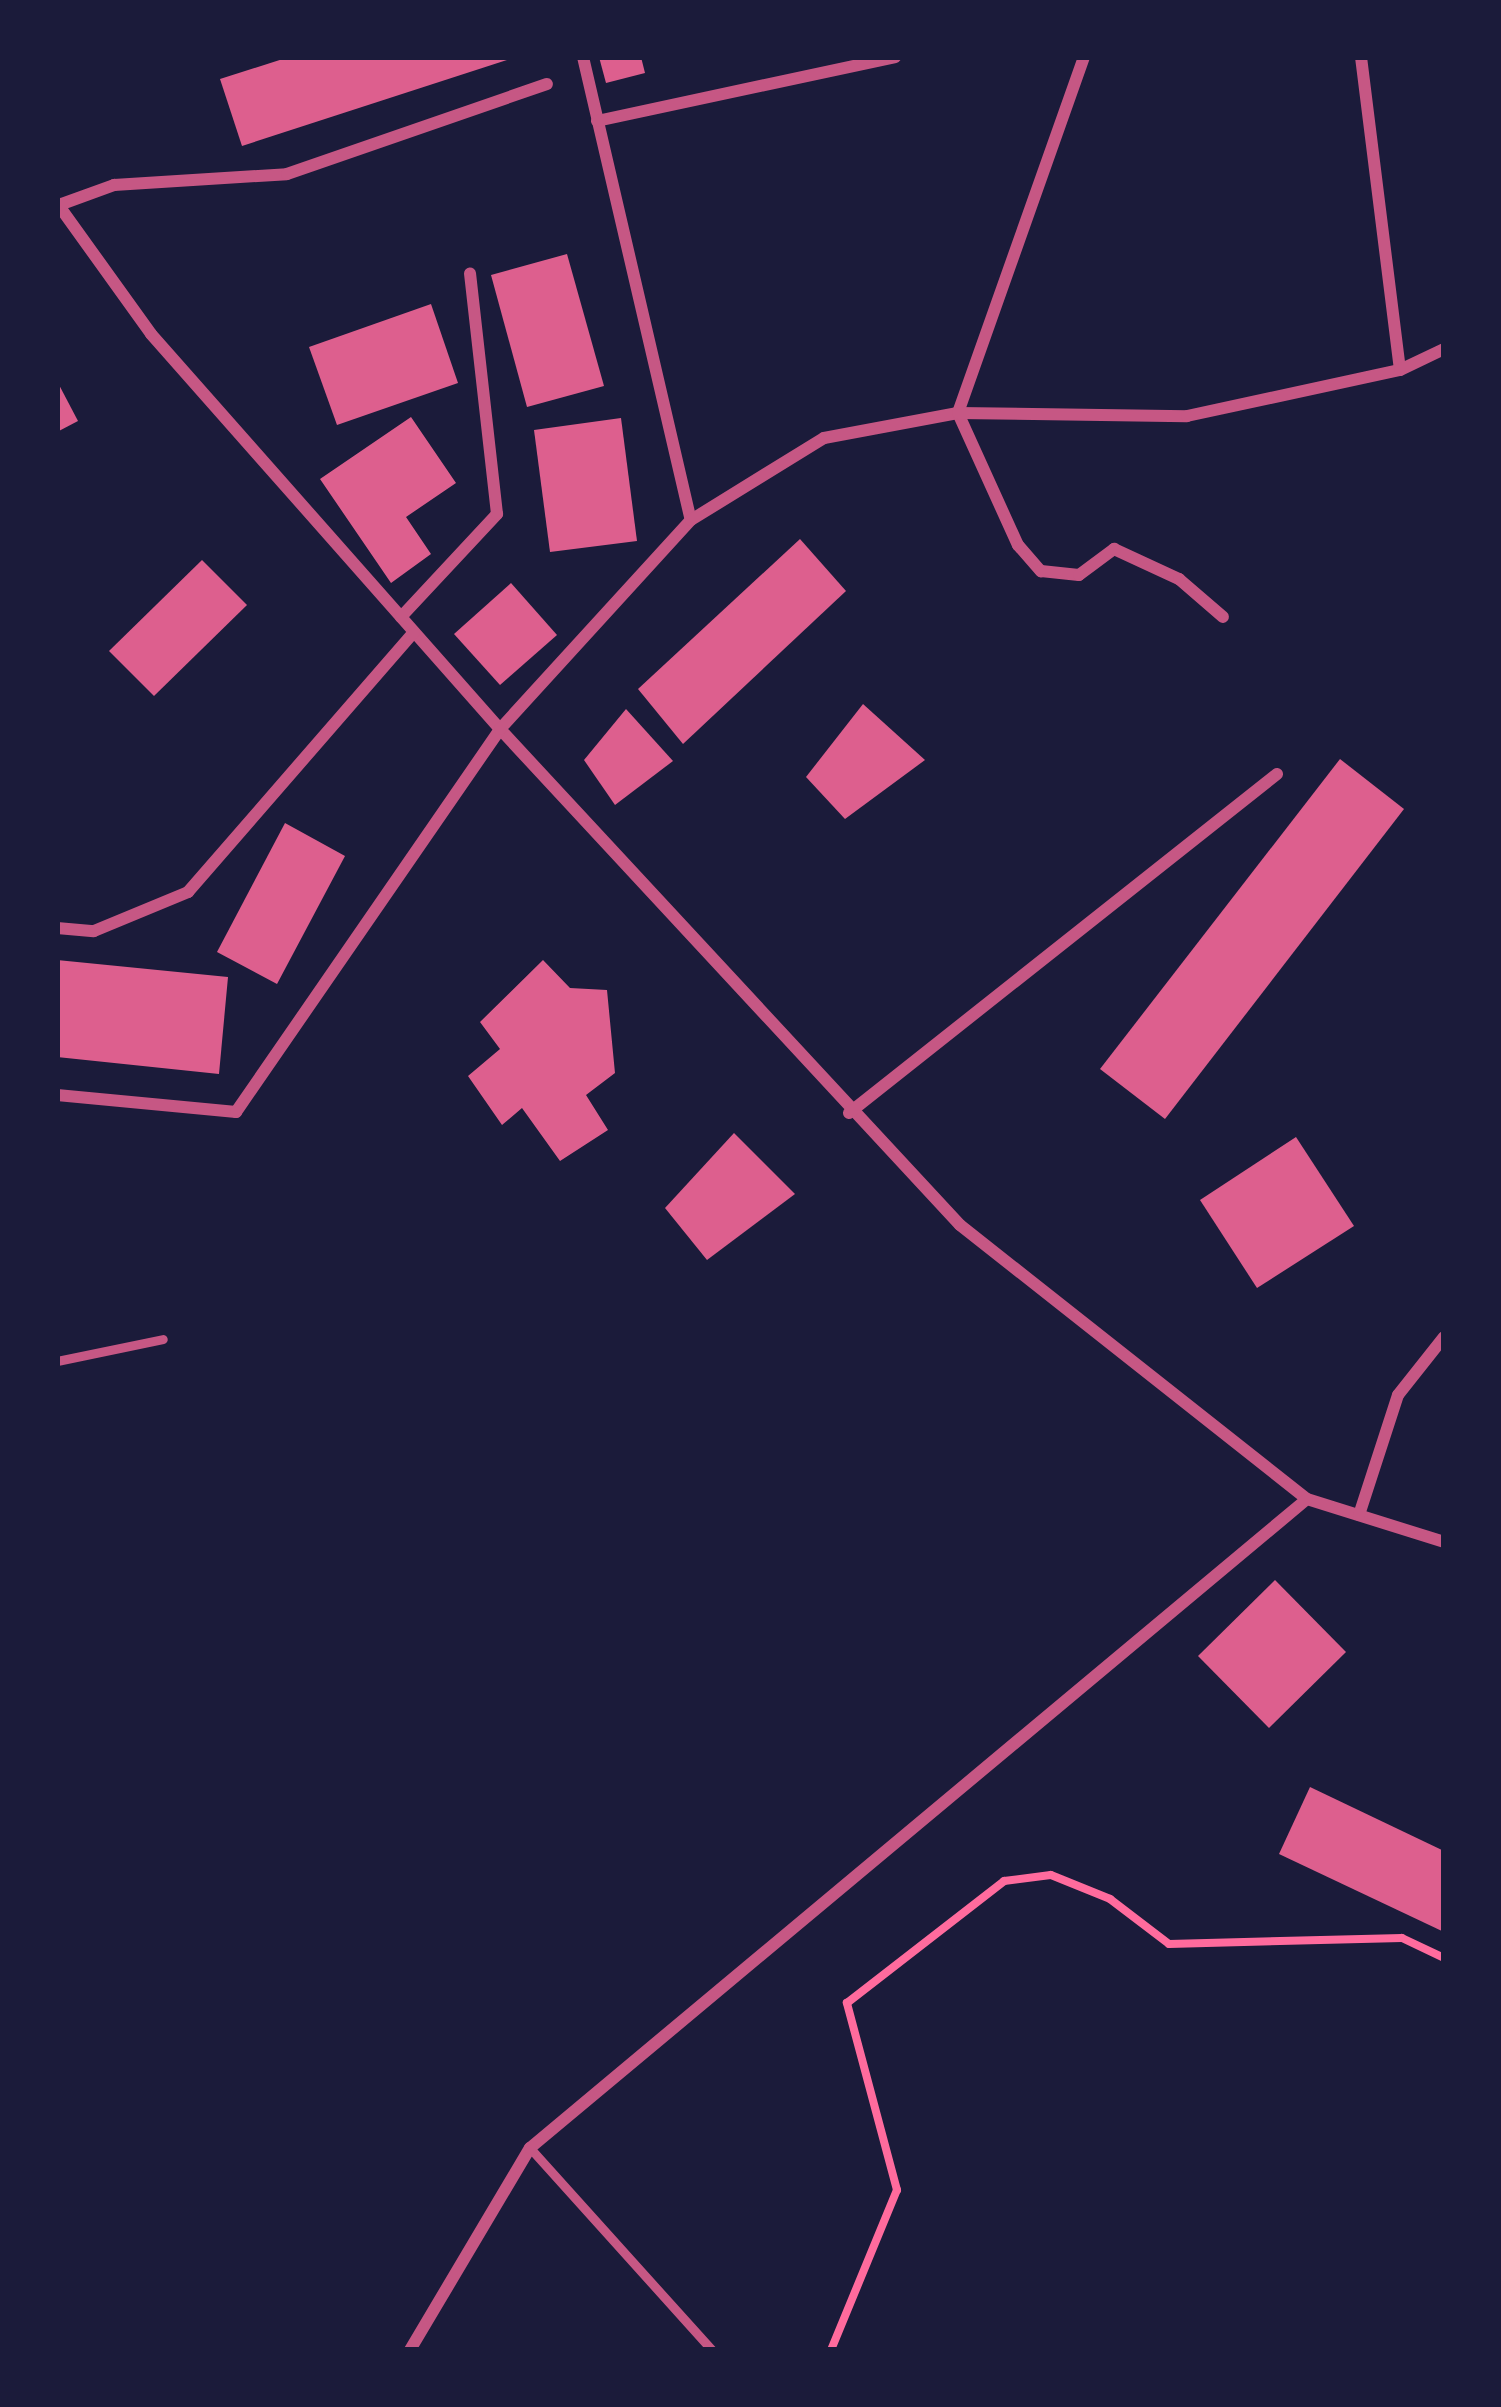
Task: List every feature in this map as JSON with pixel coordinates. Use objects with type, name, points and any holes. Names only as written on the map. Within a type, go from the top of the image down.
[{"type":"street","points":[[583,57],[691,520]]},
{"type":"street","points":[[598,121],[896,57]]},
{"type":"street","points":[[1084,57],[958,413],[1018,545],[1041,571],[1079,575],[1114,549],[1179,579],[1223,617]]},
{"type":"street","points":[[1361,57],[1400,370]]},
{"type":"street","points":[[547,84],[287,174],[114,184],[58,204],[151,334],[400,617],[849,1113],[960,1226],[1307,1499],[1444,1541]]},
{"type":"street","points":[[400,617],[497,514],[500,489],[470,274]]},
{"type":"street","points":[[57,1095],[236,1112],[500,729],[691,520],[824,438],[958,413],[1187,416],[1400,370],[1444,349]]},
{"type":"street","points":[[57,928],[94,931],[188,892],[414,632]]},
{"type":"street","points":[[849,1113],[1277,773]]},
{"type":"street","points":[[1359,1516],[1398,1395],[1444,1337]]},
{"type":"street","points":[[410,2350],[530,2148],[1307,1499]]},
{"type":"lane","points":[[57,1361],[163,1339]]},
{"type":"lane","points":[[530,2148],[712,2350]]},
{"type":"path","points":[[831,2350],[897,2190],[847,2003],[1004,1882],[1051,1875],[1110,1899],[1169,1944],[1402,1938],[1444,1958]]},
{"type":"building","points":[[289,57],[513,58],[242,146],[220,79]]},
{"type":"building","points":[[599,57],[641,57],[645,73],[606,83]]},
{"type":"building","points":[[567,254],[604,386],[527,407],[491,275]]},
{"type":"building","points":[[431,304],[458,383],[337,425],[309,347]]},
{"type":"building","points":[[57,381],[78,421],[57,432]]},
{"type":"building","points":[[411,417],[456,483],[406,517],[431,554],[391,583],[320,479]]},
{"type":"building","points":[[621,418],[637,541],[550,552],[534,430]]},
{"type":"building","points":[[800,539],[846,591],[683,744],[638,689]]},
{"type":"building","points":[[202,560],[247,605],[154,696],[109,651]]},
{"type":"building","points":[[511,583],[557,635],[500,685],[454,634]]},
{"type":"building","points":[[863,704],[925,760],[845,819],[806,777]]},
{"type":"building","points":[[626,709],[673,761],[615,805],[584,760]]},
{"type":"building","points":[[1340,759],[1404,809],[1165,1119],[1100,1069]]},
{"type":"building","points":[[285,823],[345,856],[277,984],[217,952]]},
{"type":"building","points":[[57,960],[228,977],[219,1074],[57,1057]]},
{"type":"building","points":[[543,960],[570,988],[607,990],[615,1073],[586,1095],[608,1130],[560,1161],[522,1108],[502,1125],[468,1076],[500,1049],[480,1022]]},
{"type":"building","points":[[734,1133],[795,1194],[707,1260],[665,1208]]},
{"type":"building","points":[[1296,1137],[1354,1226],[1257,1288],[1200,1200]]},
{"type":"building","points":[[1275,1580],[1346,1652],[1269,1728],[1198,1656]]},
{"type":"building","points":[[1310,1787],[1444,1851],[1444,1932],[1279,1854]]}]
